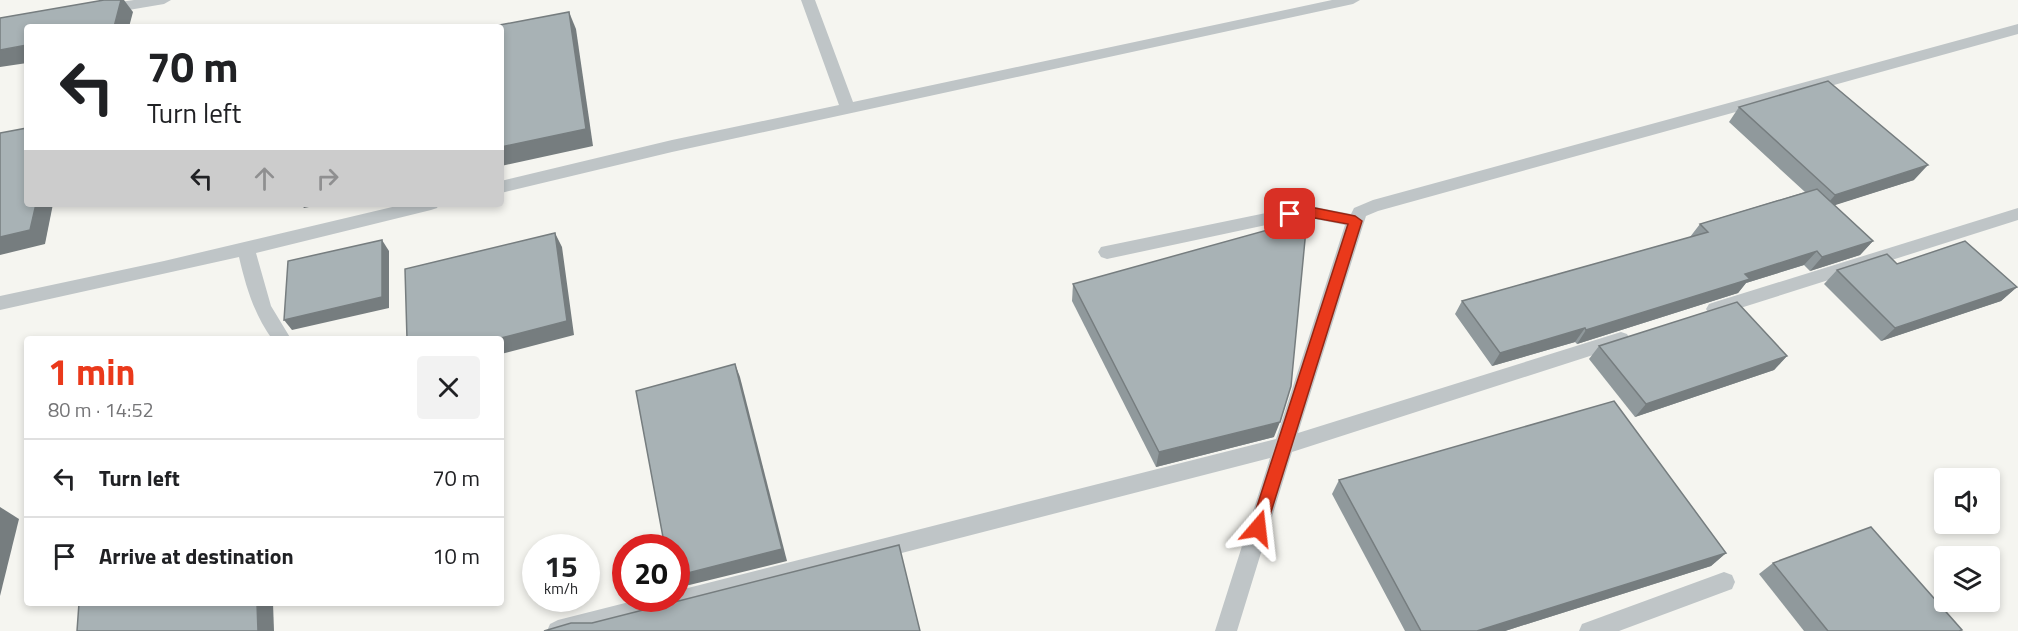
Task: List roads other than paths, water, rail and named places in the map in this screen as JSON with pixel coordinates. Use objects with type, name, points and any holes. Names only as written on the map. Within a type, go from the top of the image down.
[{"type":"lane","points":[[90,11],[164,0]]},
{"type":"lane","points":[[808,0],[848,109]]},
{"type":"lane","points":[[504,186],[672,147],[1353,0]]},
{"type":"lane","points":[[1226,631],[1355,221],[1360,212],[1373,206],[2018,29]]},
{"type":"lane","points":[[0,303],[418,207]]},
{"type":"lane","points":[[1107,252],[1290,214],[1315,213],[1355,221]]},
{"type":"lane","points":[[1702,314],[2018,214]]},
{"type":"lane","points":[[246,248],[259,304],[267,320],[280,336]]},
{"type":"lane","points":[[558,631],[1284,446],[1634,335]]},
{"type":"lane","points":[[1590,631],[1724,582]]}]
